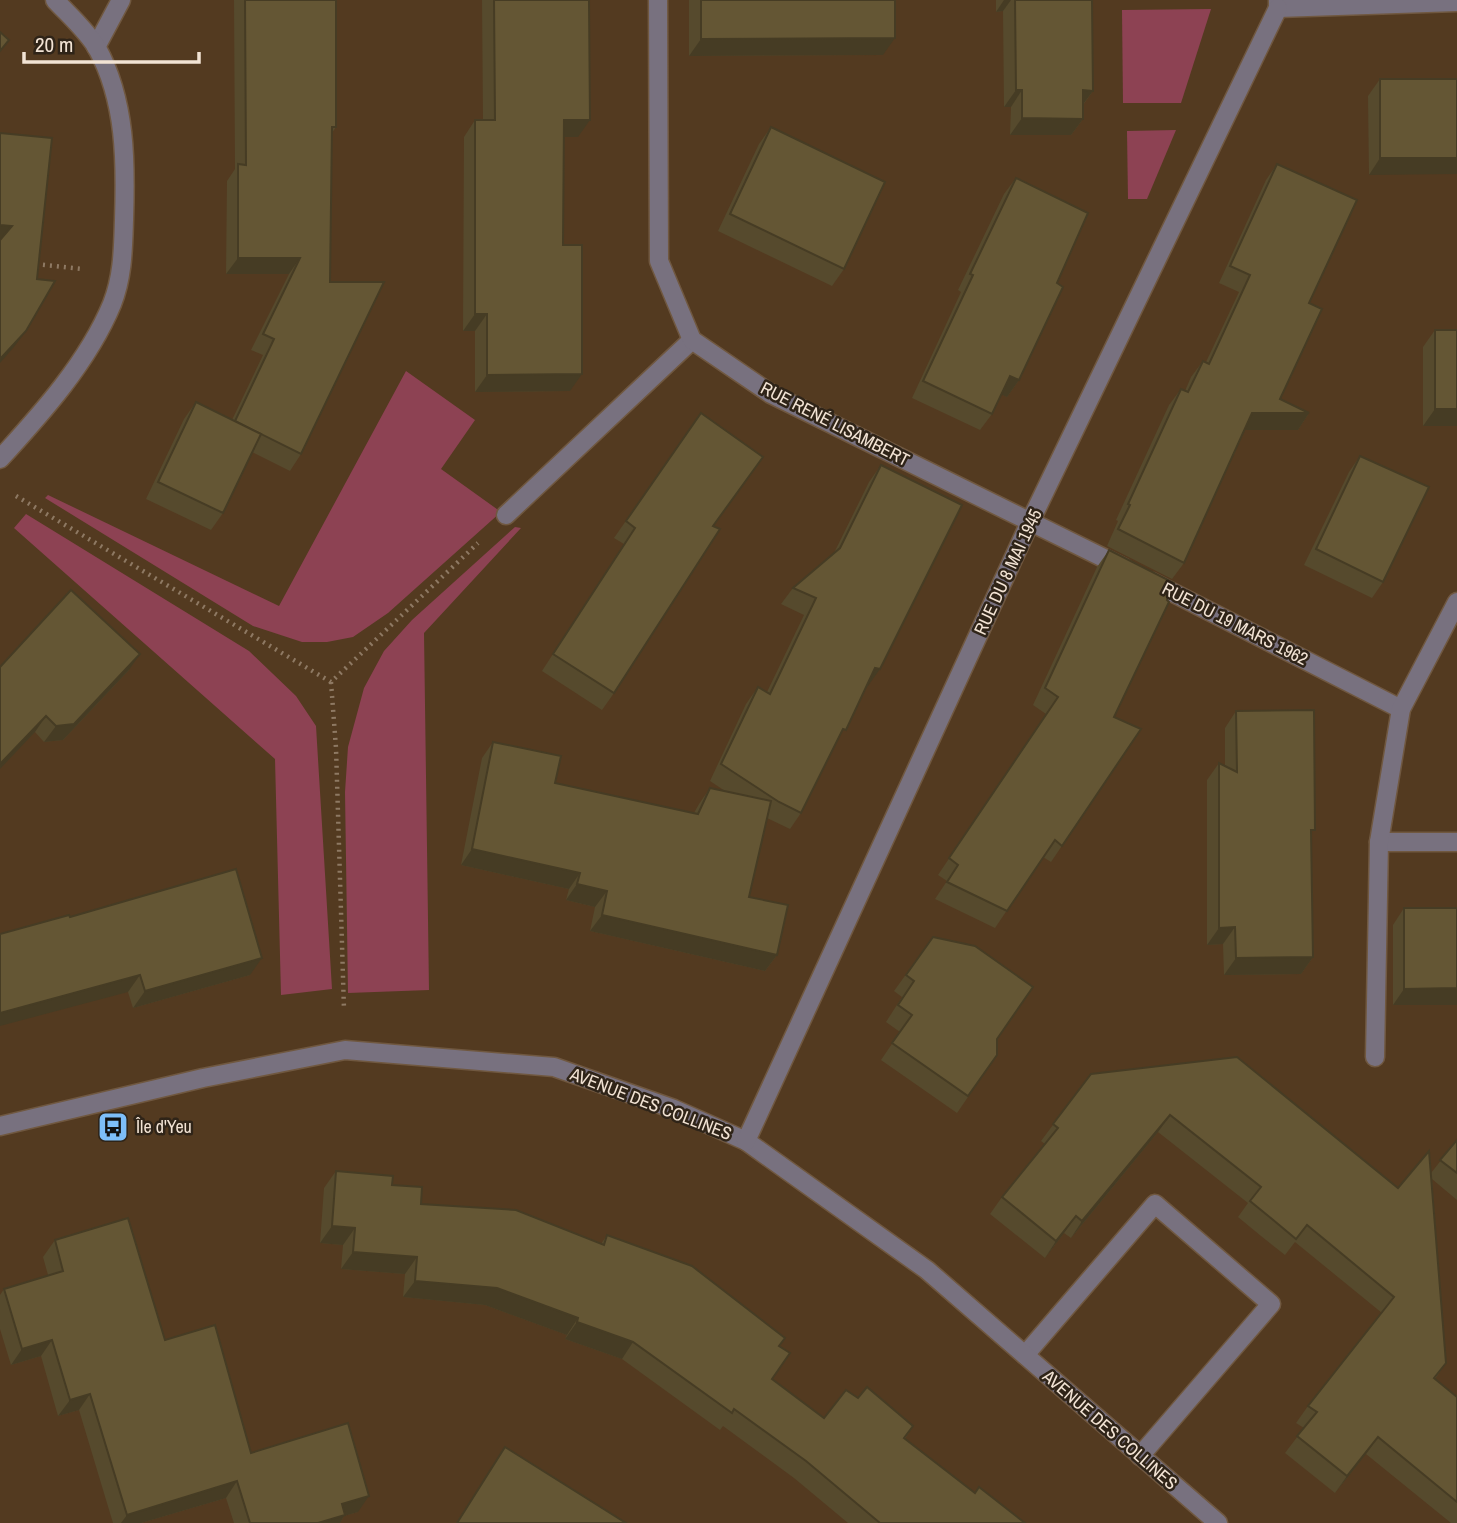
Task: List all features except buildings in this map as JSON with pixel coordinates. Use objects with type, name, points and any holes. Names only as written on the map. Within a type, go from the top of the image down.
[{"type":"street","points":[[0,459],[30,426],[91,346],[112,304],[122,274],[125,188],[123,131],[114,86],[96,47],[55,0]]},
{"type":"street","points":[[96,47],[121,0]]},
{"type":"street","points":[[506,516],[692,340],[659,261],[658,0]]},
{"type":"street","points":[[1278,4],[1457,2]]},
{"type":"street","name":"RUE DU 8 MAI 1945","points":[[746,1141],[1031,520],[1278,4]]},
{"type":"street","name":"RUE RENÉ LISAMBERT","points":[[692,340],[771,394],[1031,520]]},
{"type":"street","name":"RUE DU 19 MARS 1962","points":[[1031,520],[1401,709]]},
{"type":"street","points":[[1375,1057],[1379,842],[1401,709],[1457,602]]},
{"type":"street","points":[[1379,842],[1457,842]]},
{"type":"street","name":"AVENUE DES COLLINES","points":[[0,1126],[203,1077],[345,1050],[554,1067],[674,1109],[746,1141],[927,1270],[1218,1523]]},
{"type":"street","points":[[1025,1355],[1155,1204],[1271,1304],[1140,1456]]},
{"type":"path","points":[[27,262],[122,274]]},
{"type":"path","points":[[12,493],[331,682]]},
{"type":"path","points":[[331,682],[506,516]]},
{"type":"path","points":[[331,682],[337,748],[345,1050]]},
{"type":"shaded area","points":[[1211,9],[1181,103],[1123,103],[1122,10]]},
{"type":"shaded area","points":[[1176,130],[1147,199],[1128,199],[1127,131]]},
{"type":"shaded area","points":[[406,371],[475,420],[441,469],[501,512],[388,613],[353,637],[327,642],[302,642],[253,626],[45,498],[48,495],[279,606]]},
{"type":"shaded area","points":[[26,514],[249,651],[296,696],[316,726],[332,989],[281,995],[275,759],[14,528]]},
{"type":"shaded area","points":[[515,527],[521,528],[424,633],[429,990],[348,993],[345,792],[348,747],[364,688],[384,651],[412,620]]},
{"type":"place","name":"Île d'Yeu","points":[[113,1127]]}]
